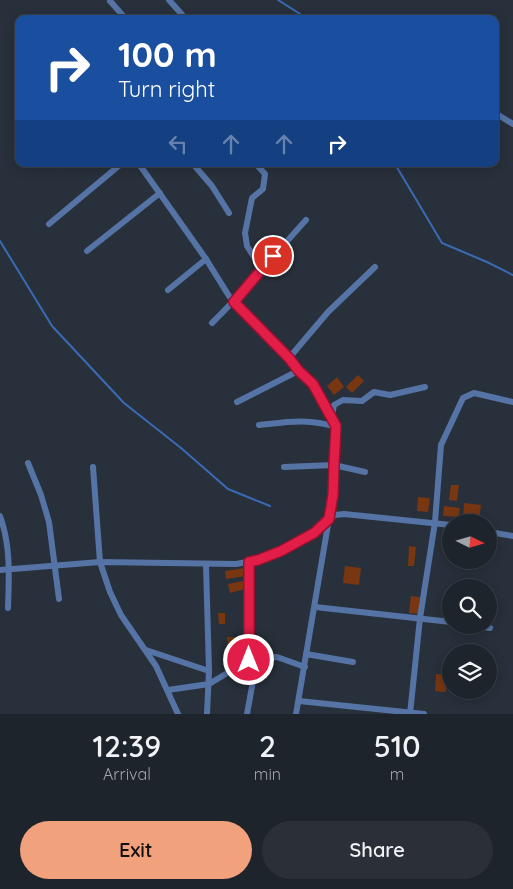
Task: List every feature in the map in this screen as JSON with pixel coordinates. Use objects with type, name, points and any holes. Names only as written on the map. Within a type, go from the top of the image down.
[{"type":"street","points":[[169,0],[182,15]]},
{"type":"street","points":[[110,1],[122,15]]},
{"type":"street","points":[[499,115],[513,124]]},
{"type":"street","points":[[49,224],[117,167]]},
{"type":"street","points":[[141,167],[234,302],[313,384],[336,426],[333,495],[296,714]]},
{"type":"street","points":[[196,167],[212,186],[229,213]]},
{"type":"street","points":[[259,167],[265,174],[263,189],[252,198],[245,233],[247,246],[261,268]]},
{"type":"street","points":[[87,251],[160,193]]},
{"type":"street","points":[[212,323],[234,302],[261,268],[306,220]]},
{"type":"street","points":[[168,290],[206,259]]},
{"type":"street","points":[[289,358],[328,312],[375,267]]},
{"type":"street","points":[[237,402],[298,370]]},
{"type":"street","points":[[332,416],[334,405],[343,400],[362,401],[374,392],[390,396],[425,387]]},
{"type":"street","points":[[410,713],[420,618],[435,522],[441,445],[463,398],[474,393],[513,402]]},
{"type":"street","points":[[259,425],[303,420],[320,421],[336,426]]},
{"type":"street","points":[[28,463],[41,495],[49,522],[59,599]]},
{"type":"street","points":[[284,467],[334,465],[365,472]]},
{"type":"street","points":[[92,467],[100,562],[110,592],[121,615],[156,666],[178,714]]},
{"type":"street","points":[[0,570],[100,562],[206,565],[249,562],[281,551],[314,533],[335,515],[344,514],[442,523]]},
{"type":"street","points":[[0,516],[4,528],[9,569],[8,608]]},
{"type":"street","points":[[498,534],[513,536]]},
{"type":"street","points":[[247,714],[253,681],[249,660],[249,562]]},
{"type":"street","points":[[206,565],[209,671],[207,714]]},
{"type":"street","points":[[315,607],[442,621]]},
{"type":"street","points":[[145,650],[209,671]]},
{"type":"street","points":[[306,654],[352,662]]},
{"type":"street","points":[[168,690],[209,684],[249,660],[277,657],[305,667]]},
{"type":"street","points":[[299,701],[424,714]]},
{"type":"building","points":[[358,375],[364,381],[352,393],[346,387]]},
{"type":"building","points":[[337,377],[344,387],[334,395],[327,386]]},
{"type":"building","points":[[451,485],[459,485],[457,501],[449,500]]},
{"type":"building","points":[[418,497],[430,498],[428,512],[417,511]]},
{"type":"building","points":[[464,503],[481,505],[480,514],[463,514]]},
{"type":"building","points":[[444,506],[460,508],[459,514],[443,514]]},
{"type":"building","points":[[409,546],[416,547],[414,566],[408,566]]},
{"type":"building","points":[[345,566],[361,568],[359,585],[343,583]]},
{"type":"building","points":[[245,568],[246,576],[226,579],[225,571]]},
{"type":"building","points":[[243,581],[245,589],[230,593],[228,584]]},
{"type":"building","points":[[411,596],[420,597],[419,614],[409,613]]},
{"type":"building","points":[[218,613],[225,613],[225,624],[219,624]]},
{"type":"building","points":[[227,637],[236,637],[237,650],[228,651]]},
{"type":"building","points":[[436,674],[442,675],[442,692],[435,691]]},
{"type":"waterway","points":[[278,0],[302,15]]},
{"type":"waterway","points":[[397,167],[442,243],[513,275]]},
{"type":"waterway","points":[[0,241],[52,326],[124,403],[181,448],[228,489],[270,506]]},
{"type":"route","points":[[249,660],[249,562],[281,551],[314,533],[329,519],[333,495],[337,438],[336,426],[332,416],[313,384],[234,302],[273,256]]}]
